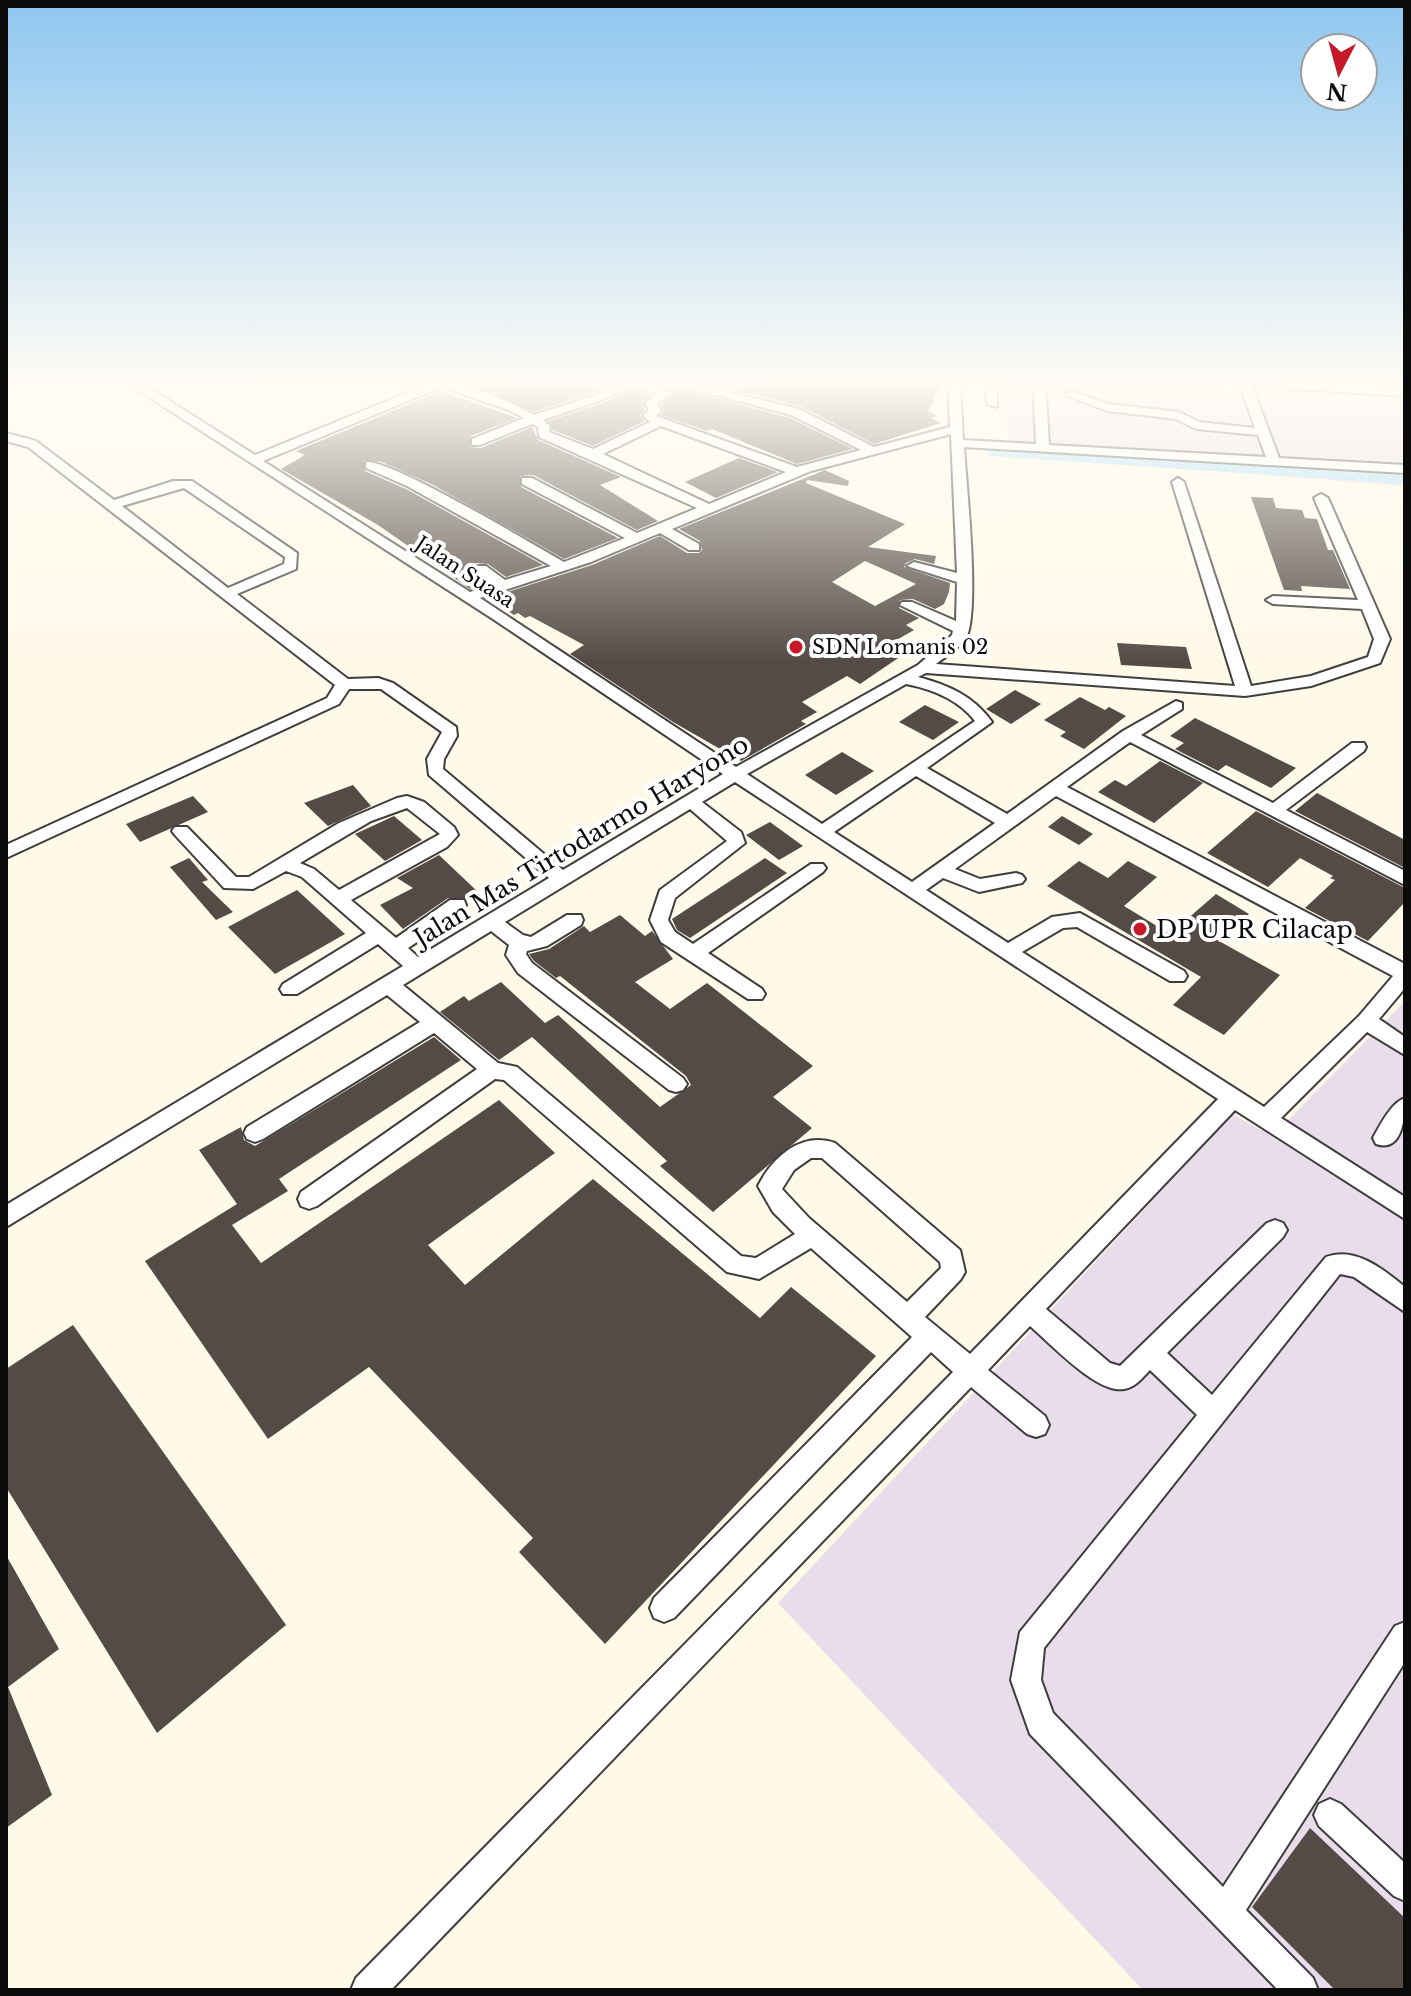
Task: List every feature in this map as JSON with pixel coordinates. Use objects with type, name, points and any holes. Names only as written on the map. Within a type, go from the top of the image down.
[{"type":"street","points":[[72,474],[344,684],[378,683],[387,686],[450,730],[449,739],[434,758],[435,771],[562,879]]},
{"type":"street","name":"Jalan Suasa","points":[[279,474],[912,891],[1405,1209]]},
{"type":"street","points":[[391,474],[563,567]]},
{"type":"street","points":[[640,474],[709,509]]},
{"type":"street","points":[[468,597],[563,567],[793,474]]},
{"type":"street","points":[[907,605],[961,629],[964,579],[960,474]]},
{"type":"street","points":[[527,481],[636,538]]},
{"type":"street","points":[[1178,482],[1245,691]]},
{"type":"street","points":[[113,505],[162,488],[187,484],[292,556],[291,566],[228,593]]},
{"type":"street","points":[[923,668],[1245,691],[1293,687],[1349,672],[1375,660],[1382,639],[1321,498]]},
{"type":"street","points":[[661,528],[694,547]]},
{"type":"street","points":[[914,566],[964,579]]},
{"type":"street","points":[[481,569],[504,586]]},
{"type":"street","points":[[1273,600],[1367,605]]},
{"type":"street","name":"Jalan Mas Tirtodarmo Haryono","points":[[6,1217],[735,774],[923,668],[959,637],[961,629]]},
{"type":"street","points":[[822,832],[984,722],[964,703],[940,689],[904,679]]},
{"type":"street","points":[[6,852],[333,701],[344,684]]},
{"type":"street","points":[[912,891],[1129,735],[1176,706]]},
{"type":"street","points":[[1129,735],[1405,879]]},
{"type":"street","points":[[1273,811],[1358,747]]},
{"type":"street","points":[[916,769],[1007,822]]},
{"type":"street","points":[[1055,788],[1405,974],[1366,1021],[1266,1119]]},
{"type":"street","points":[[690,801],[735,836],[736,843],[667,895],[659,920],[668,937],[755,994]]},
{"type":"street","points":[[181,831],[231,884],[253,883],[311,846],[395,803],[411,803],[448,831],[449,835],[441,843],[337,899]]},
{"type":"street","points":[[285,864],[308,873],[417,967]]},
{"type":"street","points":[[693,954],[817,868]]},
{"type":"street","points":[[940,870],[979,886],[1016,879]]},
{"type":"street","points":[[395,948],[457,905]]},
{"type":"street","points":[[492,922],[519,944],[536,943],[574,920]]},
{"type":"street","points":[[1007,952],[1059,922],[1080,920],[1177,976]]},
{"type":"street","points":[[290,989],[379,934]]},
{"type":"street","points":[[519,944],[516,955],[525,968],[676,1084]]},
{"type":"street","points":[[389,985],[492,1070],[510,1073],[735,1265],[759,1269],[813,1235]]},
{"type":"street","points":[[1366,1021],[1405,1047]]},
{"type":"street","points":[[255,1133],[434,1023]]},
{"type":"street","points":[[309,1199],[492,1070]]},
{"type":"street","points":[[368,1990],[687,1665],[1233,1098]]},
{"type":"street","points":[[1384,1138],[1405,1107]]},
{"type":"street","points":[[907,1318],[953,1272],[952,1257],[827,1149],[815,1146],[802,1151],[774,1176],[769,1186],[772,1196],[907,1318],[1036,1425]]},
{"type":"street","points":[[1029,1310],[1114,1378],[1126,1377],[1275,1230]]},
{"type":"street","points":[[1301,1990],[1041,1723],[1026,1680],[1030,1642],[1334,1264],[1344,1262],[1355,1266],[1405,1301]]},
{"type":"street","points":[[664,1608],[929,1337]]},
{"type":"street","points":[[1150,1354],[1214,1414]]},
{"type":"street","points":[[1225,1913],[1405,1636]]},
{"type":"street","points":[[1330,1815],[1405,1885]]},
{"type":"shaded area","points":[[1254,474],[1405,474],[1405,486]]},
{"type":"shaded area","points":[[1405,1001],[1405,1990],[1143,1990],[778,1603],[1233,1114],[1260,1130],[1287,1121]]},
{"type":"building","points":[[290,474],[372,474],[406,489],[543,565],[506,577],[488,564],[476,563],[473,566],[474,574],[486,583],[470,589],[378,525]]},
{"type":"building","points":[[409,474],[615,474],[621,477],[600,485],[658,521],[637,530],[533,475],[520,476],[521,487],[618,538],[564,559]]},
{"type":"building","points":[[703,474],[773,474],[716,498],[685,482]]},
{"type":"building","points":[[815,474],[834,474],[849,481],[848,486],[807,480],[806,483],[905,524],[868,547],[936,556],[934,564],[915,559],[904,567],[950,583],[949,592],[944,604],[935,609],[913,599],[900,600],[899,608],[919,618],[906,625],[914,630],[893,642],[910,650],[860,684],[847,676],[802,702],[817,712],[801,721],[806,724],[741,761],[673,722],[570,654],[584,645],[530,616],[514,615],[488,598],[592,565],[660,536],[687,553],[699,553],[702,550],[700,541],[679,529]],"holes":[[[865,561],[916,584],[875,606],[832,582]]]},
{"type":"building","points":[[1251,497],[1273,498],[1276,508],[1302,510],[1305,518],[1317,519],[1328,550],[1333,550],[1350,589],[1301,586],[1302,591],[1284,590]]},
{"type":"building","points":[[1117,643],[1186,647],[1192,669],[1121,665]]},
{"type":"building","points":[[1015,690],[1041,704],[1011,724],[986,709]]},
{"type":"building","points":[[1080,697],[1105,710],[1109,707],[1126,716],[1084,749],[1060,736],[1066,732],[1044,720]]},
{"type":"building","points":[[925,705],[959,722],[933,740],[899,722]]},
{"type":"building","points":[[1195,718],[1296,768],[1271,788],[1226,765],[1218,771],[1175,749],[1184,743],[1170,736]]},
{"type":"building","points":[[842,752],[874,771],[836,795],[805,775]]},
{"type":"building","points":[[1160,761],[1203,783],[1154,823],[1098,792],[1115,780],[1126,786]]},
{"type":"building","points":[[353,785],[371,806],[328,826],[304,803]]},
{"type":"building","points":[[1317,793],[1405,840],[1405,868],[1295,811]]},
{"type":"building","points":[[193,796],[208,812],[140,842],[126,824]]},
{"type":"building","points":[[1256,811],[1405,888],[1405,902],[1368,941],[1305,908],[1335,880],[1330,878],[1333,876],[1300,858],[1268,887],[1207,853]]},
{"type":"building","points":[[394,816],[422,840],[385,861],[355,834]]},
{"type":"building","points":[[1062,816],[1093,834],[1079,845],[1048,827]]},
{"type":"building","points":[[770,822],[803,846],[779,860],[746,835]]},
{"type":"building","points":[[439,855],[478,892],[466,898],[448,898],[403,929],[380,905],[413,888],[397,878]]},
{"type":"building","points":[[189,858],[208,880],[202,882],[233,912],[216,920],[170,867]]},
{"type":"building","points":[[765,858],[787,873],[690,938],[677,930],[672,919]]},
{"type":"building","points":[[1079,861],[1108,878],[1128,861],[1157,877],[1124,906],[1170,934],[1216,894],[1249,914],[1219,941],[1280,975],[1224,1035],[1173,1005],[1201,977],[1047,886]]},
{"type":"building","points":[[297,890],[345,934],[275,974],[228,927]]},
{"type":"building","points":[[620,915],[645,936],[652,931],[673,959],[635,982],[670,1009],[707,983],[813,1066],[773,1097],[812,1128],[713,1212],[660,1166],[667,1161],[532,1037],[499,1060],[440,1012],[464,996],[469,1001],[501,982],[545,1023],[558,1015],[660,1107],[691,1085],[686,1076],[560,976],[556,978],[534,961],[529,954],[549,949],[584,926],[590,932]]},
{"type":"building","points":[[434,1037],[461,1060],[279,1179],[288,1191],[232,1225],[261,1263],[499,1100],[555,1153],[428,1245],[465,1285],[593,1179],[760,1318],[791,1287],[876,1356],[605,1644],[519,1552],[533,1538],[369,1367],[268,1439],[145,1261],[237,1204],[199,1150],[241,1127],[244,1140],[255,1146]]},
{"type":"building","points":[[73,1325],[286,1625],[157,1733],[6,1487],[6,1369]]},
{"type":"building","points":[[6,1555],[59,1649],[8,1687],[52,1795],[6,1828]]},
{"type":"building","points":[[1310,1828],[1405,1918],[1405,1990],[1335,1990],[1252,1907]]},
{"type":"waterway","points":[[1360,474],[1405,477]]},
{"type":"place","name":"SDN Lomanis 02","points":[[796,647]]},
{"type":"place","name":"DP UPR Cilacap","points":[[1140,929]]}]
